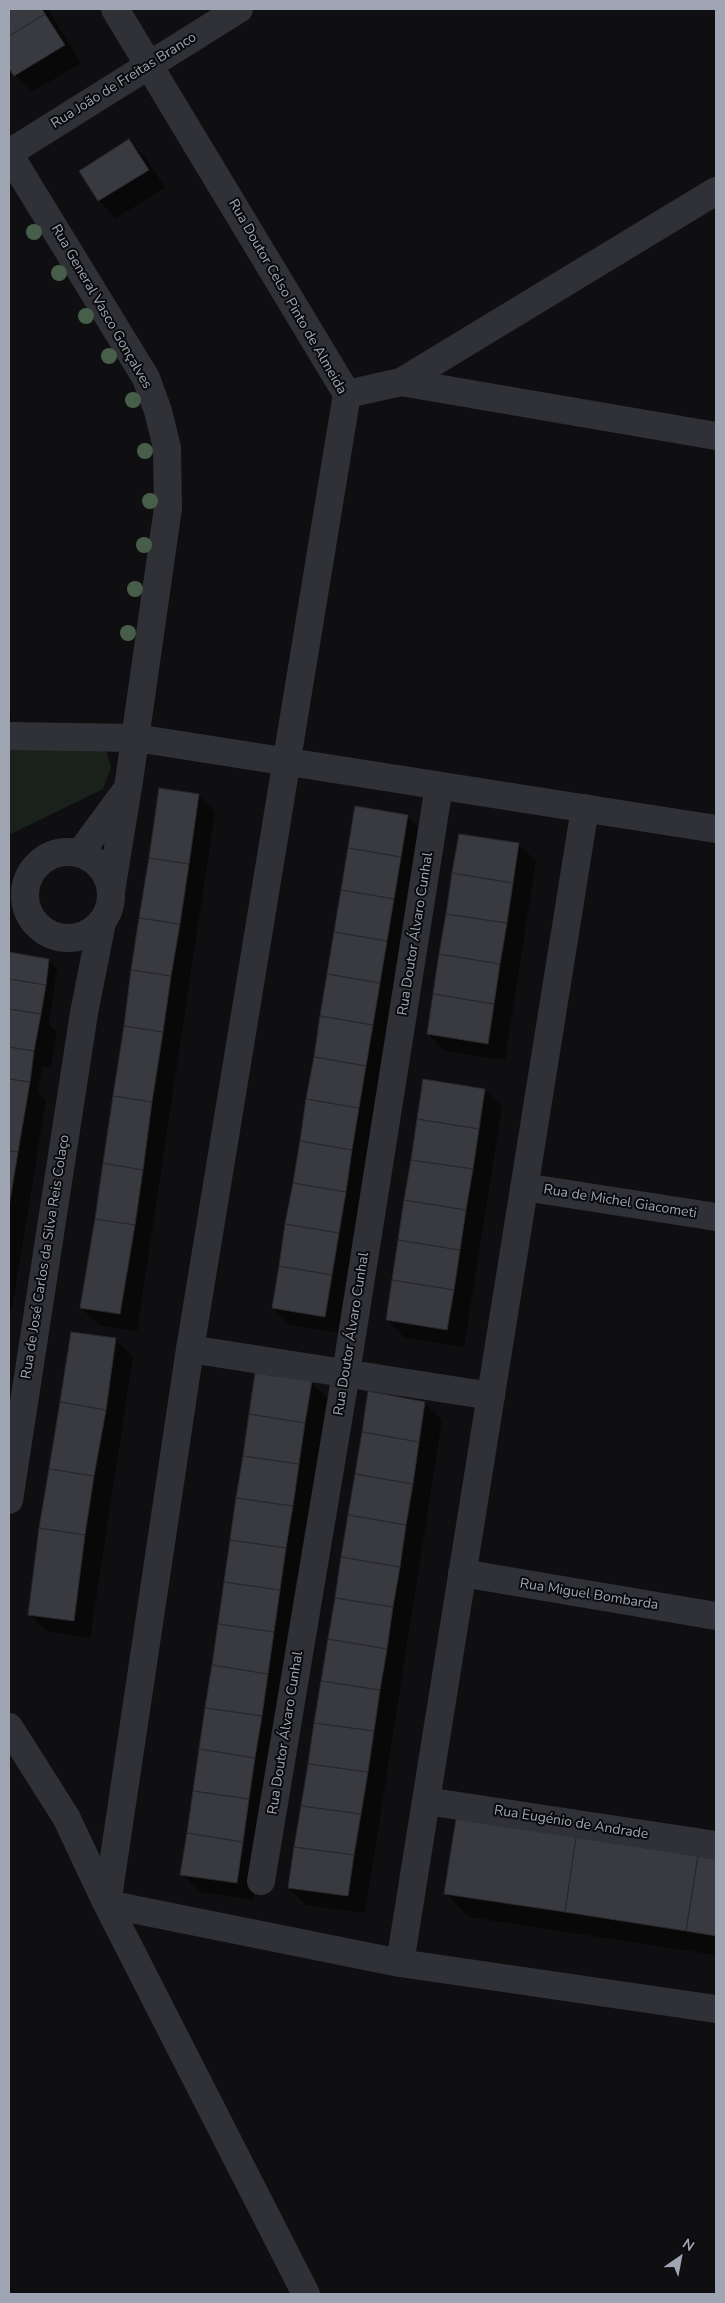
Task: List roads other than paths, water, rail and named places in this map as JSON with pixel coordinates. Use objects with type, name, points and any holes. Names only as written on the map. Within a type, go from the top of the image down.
[{"type":"street","name":"Rua Doutor Celso Pinto de Almeida","points":[[107,1904],[190,1348],[288,762],[346,394],[150,64],[115,9]]},
{"type":"street","name":"Rua João de Freitas Branco","points":[[9,153],[239,9]]},
{"type":"street","name":"Rua General Vasco Gonçalves","points":[[9,153],[146,378],[158,411],[166,448],[168,508],[136,738],[111,891]]},
{"type":"street","points":[[346,394],[401,382],[716,192]]},
{"type":"street","points":[[401,382],[716,436]]},
{"type":"street","points":[[9,736],[136,738],[716,829]]},
{"type":"street","name":"Rua Doutor Álvaro Cunhal","points":[[262,1881],[346,1373],[439,786]]},
{"type":"street","points":[[80,853],[128,788]]},
{"type":"street","points":[[400,1963],[585,808]]},
{"type":"street","points":[[9,885],[47,858],[64,852],[80,853],[96,861],[106,874],[111,891],[110,908],[102,922],[89,934],[73,939],[56,937],[41,930],[9,923]]},
{"type":"street","points":[[34,868],[26,883],[25,900],[30,917],[41,930]]},
{"type":"street","points":[[84,1013],[102,922]]},
{"type":"street","points":[[73,939],[84,1013]]},
{"type":"street","name":"Rua de José Carlos da Silva Reis Colaço","points":[[9,1496],[84,1013]]},
{"type":"street","name":"Rua de Michel Giacometi","points":[[524,1187],[716,1217]]},
{"type":"street","points":[[190,1348],[491,1396]]},
{"type":"street","name":"Rua Miguel Bombarda","points":[[462,1574],[716,1616]]},
{"type":"street","points":[[9,1728],[66,1817],[107,1904],[306,2294]]},
{"type":"street","name":"Rua Eugénio de Andrade","points":[[426,1801],[716,1845]]},
{"type":"street","points":[[107,1904],[400,1963],[716,2009]]}]
